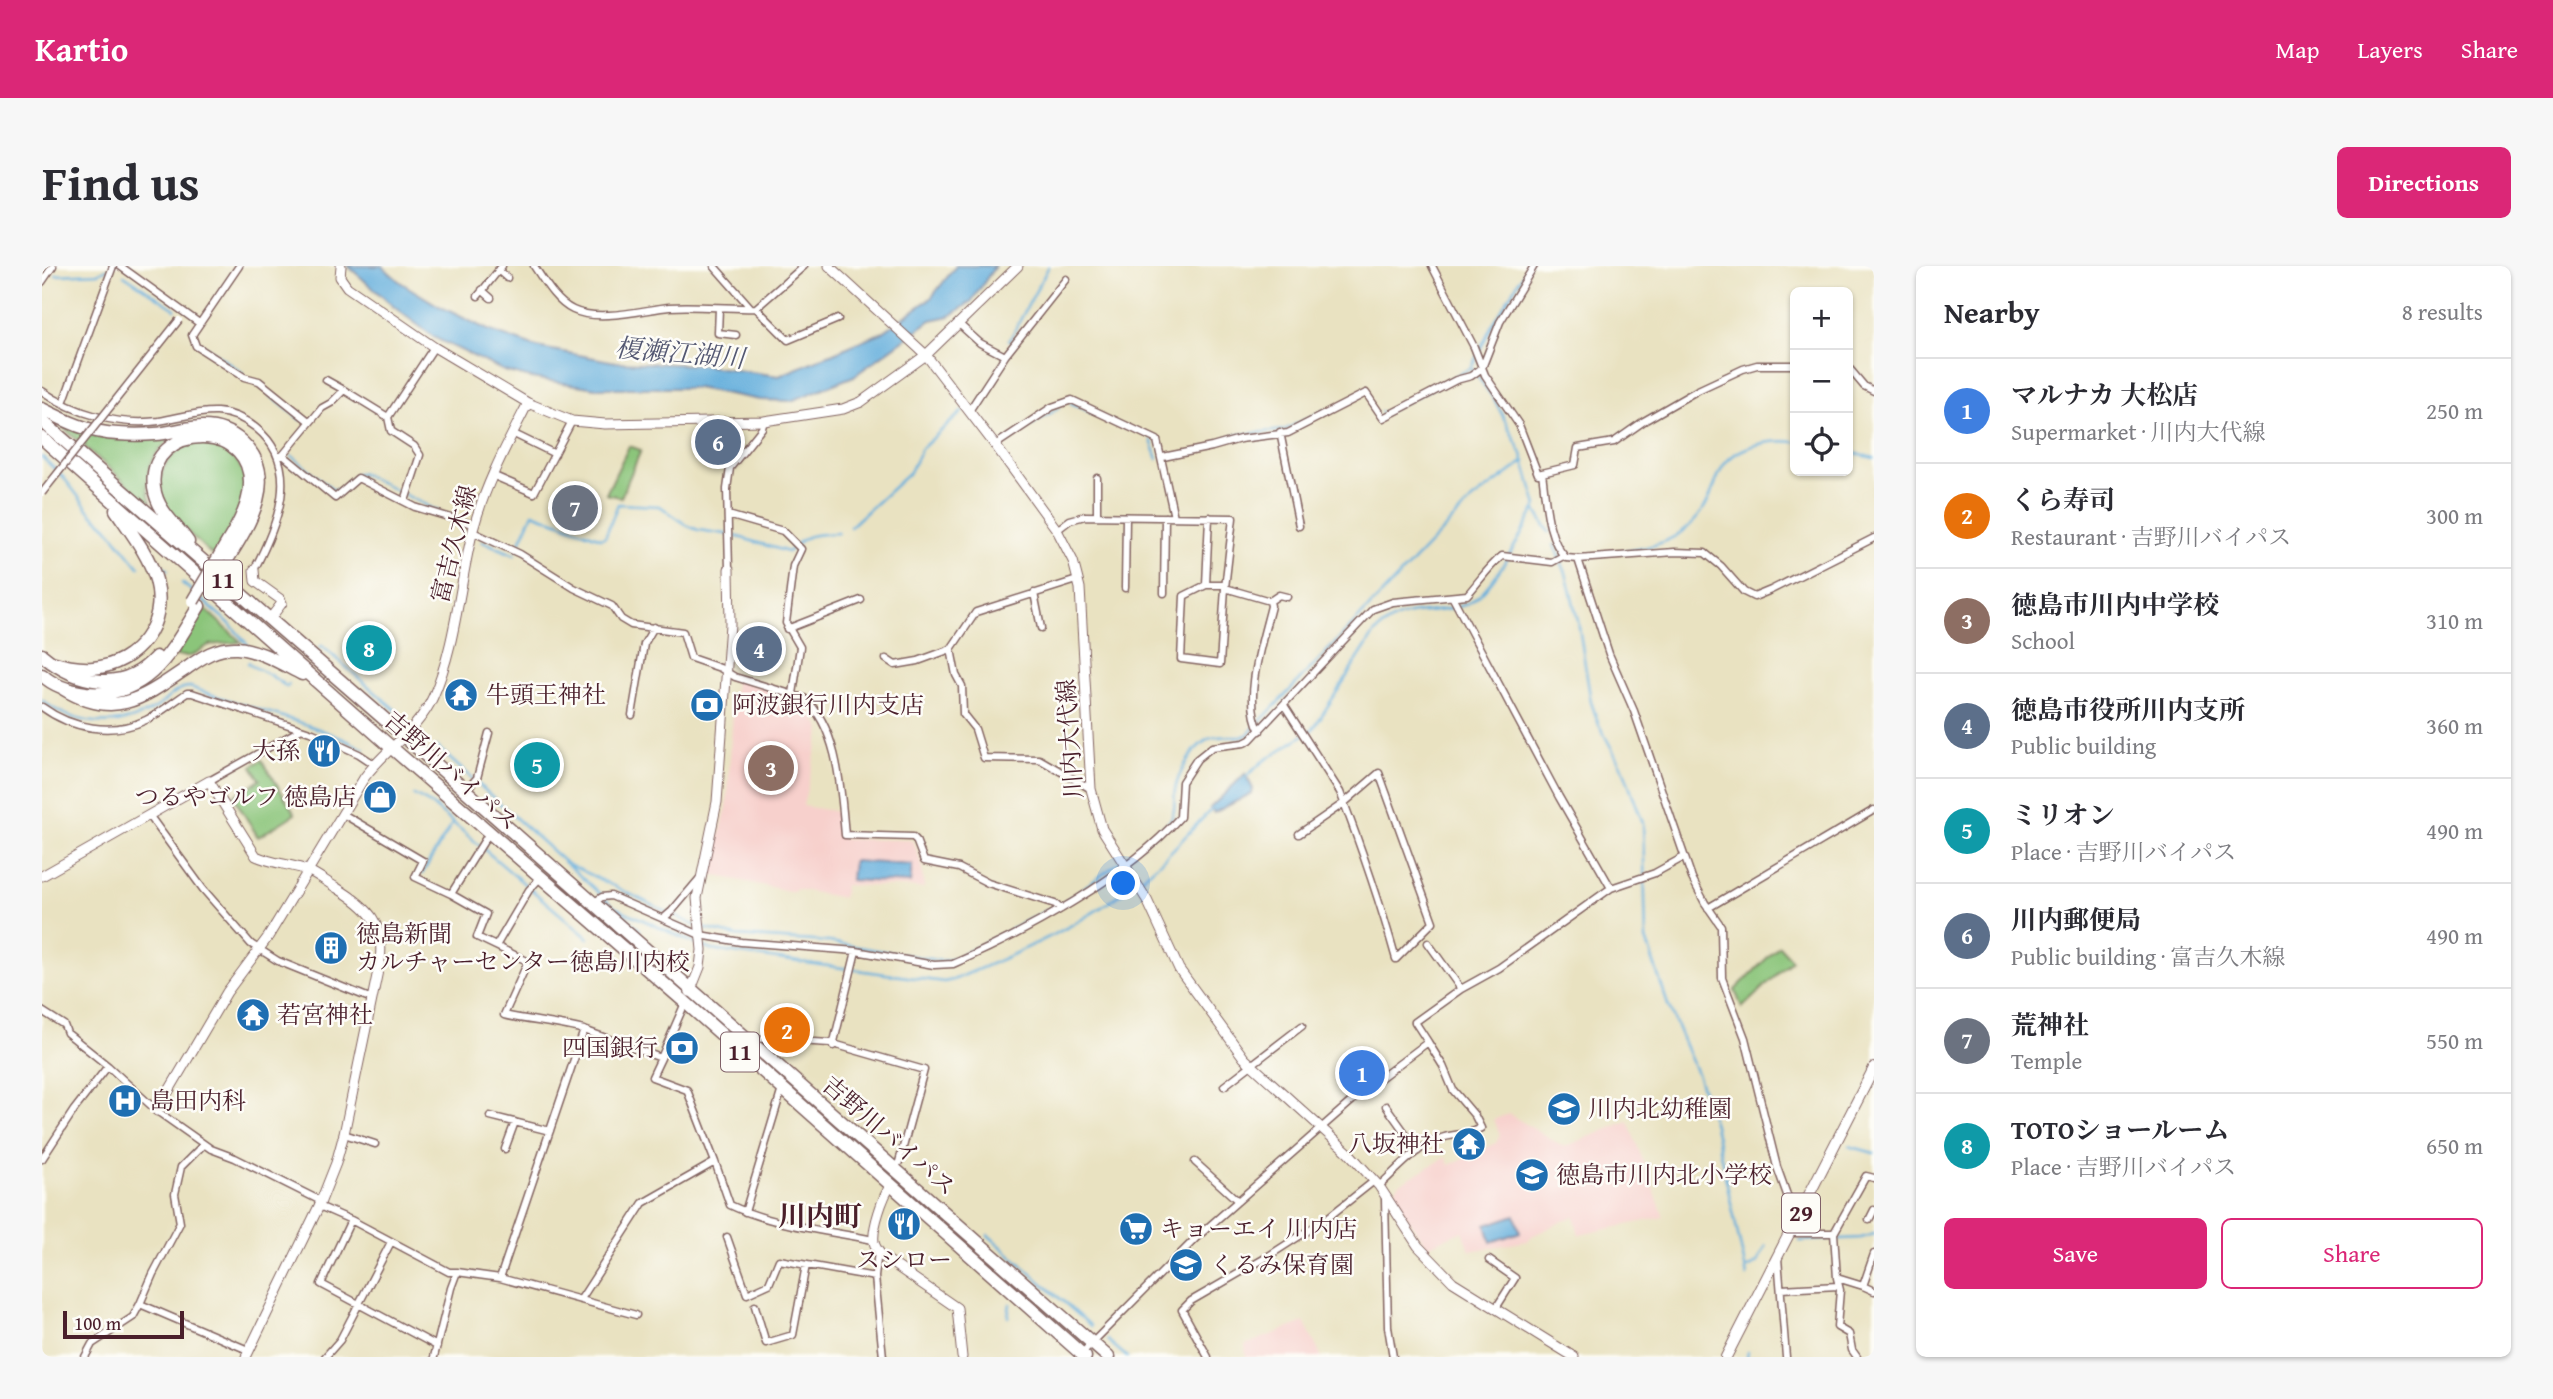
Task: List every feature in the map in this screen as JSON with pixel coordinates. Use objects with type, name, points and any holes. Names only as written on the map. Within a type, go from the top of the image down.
[{"type":"highway","points":[[42,409],[72,424],[94,431],[157,434],[202,427],[215,428],[235,436],[246,446],[257,465],[259,496],[247,528],[222,560]]},
{"type":"highway","name":"吉野川バイパス","points":[[42,421],[405,737],[471,785],[601,899],[688,996],[782,1089],[1081,1356]]},
{"type":"highway","points":[[64,689],[104,693],[139,682],[166,659],[222,560],[250,493],[249,471],[237,450],[212,437],[190,437],[181,440],[164,455],[154,474],[154,486],[164,514],[182,533],[200,560]]},
{"type":"highway","name":"吉野川バイパス","points":[[42,438],[489,832],[534,885],[746,1037],[1108,1357]]},
{"type":"highway","points":[[46,659],[82,668],[102,667],[134,652],[149,637],[154,627],[158,606],[156,580],[145,555],[108,497]]},
{"type":"highway","points":[[46,659],[76,676],[102,682],[114,682],[133,676],[159,654],[196,604]]},
{"type":"highway","points":[[42,675],[87,701],[104,705],[120,703],[148,693],[204,656],[236,648],[265,656],[315,680]]},
{"type":"main road","name":"川内大代線","points":[[829,266],[926,355],[1057,530],[1073,561],[1077,580],[1091,789],[1102,829],[1136,882],[1179,969],[1244,1058],[1349,1153],[1376,1184],[1418,1246],[1453,1282],[1574,1357]]},
{"type":"main road","points":[[339,268],[343,283],[347,287],[434,348],[528,402],[572,421],[605,424],[764,421],[843,409],[861,402],[926,355],[1018,266]]},
{"type":"main road","name":"富吉久木線","points":[[157,1111],[228,992],[259,950],[374,764],[405,737],[429,705],[442,674],[474,528],[492,475],[528,402]]},
{"type":"main road","points":[[688,996],[700,967],[697,898],[717,802],[730,624],[729,569]]},
{"type":"main road","points":[[254,570],[255,581],[282,603],[270,620]]},
{"type":"main road","points":[[42,876],[209,781],[256,856],[308,871],[355,899],[374,919],[382,944],[344,1134],[320,1203],[247,1355]]},
{"type":"main road","name":"29","points":[[1726,1357],[1874,1068]]},
{"type":"main road","points":[[891,1185],[886,1192],[873,1240],[878,1251],[957,1308],[962,1357]]},
{"type":"street","points":[[42,282],[53,266]]},
{"type":"street","points":[[63,403],[113,266]]},
{"type":"street","points":[[120,266],[199,323]]},
{"type":"street","points":[[239,266],[192,335],[196,346],[244,377],[260,381],[310,422]]},
{"type":"street","points":[[534,266],[549,288],[572,310],[592,314],[616,314],[671,307],[753,308],[804,266]]},
{"type":"street","points":[[714,266],[753,308],[788,340],[838,319]]},
{"type":"street","points":[[1432,266],[1477,356],[1481,370],[1519,425],[1538,474],[1575,465],[1578,448],[1614,442],[1655,415],[1731,374],[1757,365],[1790,365]]},
{"type":"street","points":[[1163,457],[1240,439],[1293,431],[1366,393],[1383,418],[1456,380],[1471,376],[1481,370],[1500,322],[1534,266]]},
{"type":"street","points":[[491,298],[480,293],[500,268],[507,278]]},
{"type":"street","points":[[969,411],[1004,356],[1066,279]]},
{"type":"street","points":[[719,308],[718,333],[736,335]]},
{"type":"street","points":[[42,494],[185,312]]},
{"type":"street","points":[[959,324],[980,343],[1004,356]]},
{"type":"street","points":[[406,498],[420,456],[414,446],[391,431],[388,417],[434,348]]},
{"type":"street","points":[[1853,373],[1864,386],[1874,391]]},
{"type":"street","points":[[326,380],[388,417]]},
{"type":"street","points":[[254,570],[268,542],[279,510],[283,479],[281,456],[322,408],[344,390]]},
{"type":"street","points":[[42,391],[63,403],[123,422],[152,422],[209,412],[227,413],[244,419],[260,431],[281,456],[335,498],[358,478],[406,498],[434,514],[455,517],[574,588],[612,606],[621,619],[631,625],[683,632],[691,658],[727,671],[734,677],[808,701],[829,736],[838,770],[845,835],[913,837],[924,861],[959,868],[988,883],[1058,906]]},
{"type":"street","points":[[995,445],[1052,407],[1072,400],[1157,440],[1163,457],[1174,517]]},
{"type":"street","points":[[492,475],[534,493],[572,421]]},
{"type":"street","points":[[729,569],[730,468],[762,428],[764,421]]},
{"type":"street","points":[[1280,432],[1299,526]]},
{"type":"street","points":[[513,433],[555,454]]},
{"type":"street","points":[[1542,473],[1551,527],[1560,558]]},
{"type":"street","points":[[1097,478],[1097,516]]},
{"type":"street","points":[[728,515],[783,531],[801,548],[793,566],[786,623],[800,648],[793,694]]},
{"type":"street","points":[[1057,530],[1070,520],[1085,516],[1233,517],[1225,587],[1220,664],[1181,659],[1184,596],[1206,585],[1225,587],[1270,601]]},
{"type":"street","points":[[1125,588],[1126,516]]},
{"type":"street","points":[[1164,593],[1165,517]]},
{"type":"street","points":[[1206,585],[1209,517]]},
{"type":"street","points":[[601,899],[668,915],[700,936],[856,951],[934,965],[953,964],[1058,906],[1170,830],[1180,817],[1182,782],[1197,759],[1212,747],[1244,743],[1258,726],[1284,705],[1373,609],[1393,603],[1456,603],[1491,565],[1509,556],[1571,560],[1675,552],[1705,553],[1721,566],[1744,592],[1754,597],[1874,538]]},
{"type":"street","points":[[1577,559],[1609,654],[1634,711],[1684,858],[1708,908],[1721,926],[1722,978],[1745,1038],[1777,1167],[1791,1206],[1802,1212]]},
{"type":"street","points":[[886,659],[894,665],[918,661],[951,649],[976,612],[1077,580]]},
{"type":"street","points":[[1034,593],[1041,628]]},
{"type":"street","points":[[1258,726],[1253,692],[1270,601],[1279,595],[1287,597]]},
{"type":"street","points":[[788,629],[860,600]]},
{"type":"street","points":[[1456,603],[1559,797],[1611,888]]},
{"type":"street","points":[[632,715],[644,644],[654,627]]},
{"type":"street","points":[[951,649],[956,675],[962,686],[963,714],[975,729],[984,758],[1039,759],[1091,789]]},
{"type":"street","points":[[42,707],[56,716],[82,726],[114,728],[146,720],[187,693],[192,693],[313,733],[359,754],[374,764]]},
{"type":"street","points":[[1284,705],[1340,792],[1344,803],[1381,907],[1395,959],[1433,922],[1379,773],[1344,803],[1299,834]]},
{"type":"street","points":[[209,781],[300,730]]},
{"type":"street","points":[[471,785],[489,733]]},
{"type":"street","points":[[1708,908],[1874,810]]},
{"type":"street","points":[[343,814],[424,861],[415,877],[486,914],[477,937],[525,960],[527,964],[504,1015],[532,1022],[564,1024],[661,1058]]},
{"type":"street","points":[[149,815],[204,889],[259,950],[278,961],[372,999]]},
{"type":"street","points":[[451,894],[489,832]]},
{"type":"street","points":[[1208,1357],[1182,1310],[1202,1294],[1267,1258],[1326,1219],[1439,1138],[1470,1135],[1481,1128],[1475,1116],[1453,1090],[1443,1066],[1415,1022],[1461,989],[1499,968],[1611,888],[1656,873],[1684,858]]},
{"type":"street","points":[[668,915],[701,877]]},
{"type":"street","points":[[496,946],[534,885]]},
{"type":"street","points":[[1428,943],[1461,989]]},
{"type":"street","points":[[833,1046],[856,951]]},
{"type":"street","points":[[688,996],[652,1077],[687,1090],[730,1205],[745,1212],[873,1240]]},
{"type":"street","points":[[42,1011],[64,1026],[67,1032],[157,1111],[204,1144],[449,1272],[500,1278],[636,1315]]},
{"type":"street","points":[[1224,1086],[1302,1026]]},
{"type":"street","points":[[500,1278],[584,1030]]},
{"type":"street","points":[[746,1037],[819,1042],[924,1070],[899,1162],[894,1169]]},
{"type":"street","points":[[1081,1356],[1197,1237],[1362,1091],[1428,1042]]},
{"type":"street","points":[[42,1159],[74,1110],[108,1066]]},
{"type":"street","points":[[745,1212],[782,1089]]},
{"type":"street","points":[[1386,1106],[1418,1151]]},
{"type":"street","points":[[490,1116],[550,1131]]},
{"type":"street","points":[[505,1149],[515,1122]]},
{"type":"street","points":[[344,1134],[375,1144]]},
{"type":"street","points":[[85,1357],[92,1344],[132,1317],[140,1304],[180,1223],[175,1194],[181,1167],[204,1144]]},
{"type":"street","points":[[581,1299],[643,1203],[715,1162]]},
{"type":"street","points":[[1195,1162],[1238,1201]]},
{"type":"street","points":[[1857,1357],[1852,1350],[1850,1334],[1837,1327],[1840,1290],[1833,1244],[1834,1233],[1866,1176],[1874,1178]]},
{"type":"street","points":[[1385,1199],[1388,1326],[1393,1357]]},
{"type":"street","points":[[1869,1220],[1874,1210]]},
{"type":"street","points":[[351,1220],[321,1284],[437,1346]]},
{"type":"street","points":[[1791,1233],[1834,1233]]},
{"type":"street","points":[[727,1237],[747,1294],[769,1284],[779,1260],[875,1277]]},
{"type":"street","points":[[326,1357],[340,1340],[391,1242]]},
{"type":"street","points":[[878,1251],[875,1277],[883,1357]]},
{"type":"street","points":[[1863,1286],[1874,1254]]},
{"type":"street","points":[[1778,1258],[1786,1357]]},
{"type":"street","points":[[1489,1259],[1515,1278],[1496,1308]]},
{"type":"street","points":[[755,1306],[766,1343],[793,1335],[806,1265]]},
{"type":"street","points":[[434,1357],[457,1272]]},
{"type":"street","points":[[1781,1289],[1837,1282],[1863,1286],[1874,1291]]},
{"type":"street","points":[[140,1304],[247,1355]]},
{"type":"shaded area","points":[[735,679],[799,698],[806,703],[821,729],[803,806],[839,812],[842,839],[910,840],[914,843],[921,862],[924,888],[845,885],[843,898],[796,889],[794,892],[709,874],[727,807]]},
{"type":"shaded area","name":"徳島市川内北小学校","points":[[1509,1114],[1564,1147],[1628,1121],[1664,1217],[1579,1235],[1574,1216],[1532,1236],[1528,1241],[1470,1251],[1463,1231],[1427,1246],[1392,1194],[1399,1184],[1446,1157],[1449,1165],[1496,1143],[1500,1135],[1494,1119]]},
{"type":"shaded area","points":[[1304,1322],[1322,1357],[1246,1357],[1245,1345]]},
{"type":"green space","points":[[61,426],[114,439],[168,437],[170,440],[157,453],[150,468],[147,484],[151,501],[149,503]]},
{"type":"green space","points":[[196,442],[215,445],[227,451],[240,466],[244,479],[244,492],[235,520],[213,556],[167,507],[161,483],[163,470],[169,460],[185,446]]},
{"type":"green space","points":[[629,446],[641,450],[621,497],[606,494]]},
{"type":"green space","points":[[205,609],[241,642],[209,645],[191,656],[175,656]]},
{"type":"green space","points":[[262,760],[295,814],[258,837],[233,796],[260,780],[252,766]]},
{"type":"green space","points":[[1779,946],[1792,960],[1742,1008],[1735,990]]},
{"type":"water","points":[[348,266],[382,266],[400,282],[439,306],[488,330],[536,347],[616,362],[701,365],[779,376],[883,332],[931,298],[956,266],[995,266],[971,302],[950,316],[931,320],[854,376],[791,401],[760,400],[696,388],[596,388],[504,371],[435,338],[394,307]]},
{"type":"water","points":[[1245,774],[1253,789],[1252,793],[1214,813],[1210,808]]},
{"type":"water","points":[[853,861],[912,865],[910,883],[851,880]]},
{"type":"water","points":[[1515,1215],[1520,1232],[1491,1242],[1486,1225]]},
{"type":"waterway","points":[[1009,341],[1049,266]]},
{"type":"waterway","points":[[1246,777],[1262,762],[1313,729],[1374,634],[1385,624],[1407,615],[1451,609],[1475,599],[1495,576],[1537,506],[1522,454],[1494,399],[1471,368],[1491,327],[1528,266]]},
{"type":"waterway","points":[[56,275],[99,273],[107,269]]},
{"type":"waterway","points":[[124,275],[175,309]]},
{"type":"waterway","points":[[197,341],[243,373]]},
{"type":"waterway","points":[[1381,412],[1382,414],[1471,368]]},
{"type":"waterway","points":[[270,395],[301,420]]},
{"type":"waterway","points":[[1071,403],[1125,428]]},
{"type":"waterway","points":[[1020,432],[1059,408]]},
{"type":"waterway","points":[[1216,442],[1236,435],[1284,430],[1325,410]]},
{"type":"waterway","points":[[850,527],[910,472],[921,449],[963,411]]},
{"type":"waterway","points":[[992,432],[995,435]]},
{"type":"waterway","points":[[1151,440],[1158,459]]},
{"type":"waterway","points":[[1621,551],[1664,542],[1682,532],[1706,506],[1722,468],[1736,454],[1755,445],[1790,442]]},
{"type":"waterway","points":[[1853,453],[1874,458]]},
{"type":"waterway","points":[[292,456],[333,490],[340,490],[358,473],[438,511]]},
{"type":"waterway","points":[[42,457],[64,478],[139,567]]},
{"type":"waterway","points":[[703,928],[737,936],[829,942],[942,961],[954,959],[1065,901],[1127,857],[1169,822],[1173,814],[1179,776],[1197,748],[1209,739],[1247,735],[1472,500],[1525,461]]},
{"type":"waterway","points":[[517,549],[533,513],[601,538],[605,537],[618,504],[660,506],[698,530],[732,535],[788,552],[810,536],[838,533]]},
{"type":"waterway","points":[[1536,511],[1549,532]]},
{"type":"waterway","points":[[482,541],[515,555]]},
{"type":"waterway","points":[[1554,545],[1566,573],[1578,621],[1591,702],[1599,725],[1624,771],[1643,823],[1646,939],[1714,1125],[1747,1276]]},
{"type":"waterway","points":[[155,560],[168,570]]},
{"type":"waterway","points":[[182,583],[193,592]]},
{"type":"waterway","points":[[201,599],[230,624],[248,645]]},
{"type":"waterway","points":[[320,648],[322,646],[399,713]]},
{"type":"waterway","points":[[249,662],[248,664],[287,687],[289,684]]},
{"type":"waterway","points":[[42,700],[54,709],[82,720],[111,722],[140,716],[180,689],[190,687],[300,722],[364,749]]},
{"type":"waterway","points":[[436,746],[640,930]]},
{"type":"waterway","points":[[414,795],[432,805],[588,938]]},
{"type":"waterway","points":[[704,947],[944,982],[953,980],[1055,934],[1104,906],[1157,865],[1213,808]]},
{"type":"waterway","points":[[422,874],[453,822]]},
{"type":"waterway","points":[[564,862],[696,926]]},
{"type":"waterway","points":[[617,908],[698,945]]},
{"type":"waterway","points":[[1849,1146],[1874,1153]]},
{"type":"waterway","points":[[1800,1241],[1861,1238],[1874,1234]]},
{"type":"waterway","points":[[988,1235],[1091,1326]]},
{"type":"waterway","points":[[1746,1269],[1757,1263],[1766,1246]]},
{"type":"waterway","points":[[1008,1317],[1010,1304]]},
{"type":"waterway","points":[[1107,1340],[1127,1357]]},
{"type":"waterway","points":[[1747,1357],[1748,1352]]},
{"type":"place","name":"川内郵便局","points":[[718,442]]},
{"type":"place","name":"荒神社","points":[[575,508]]},
{"type":"place","name":"TOTOショールーム","points":[[369,648]]},
{"type":"place","name":"徳島市役所川内支所","points":[[759,649]]},
{"type":"place","name":"牛頭王神社","points":[[461,695]]},
{"type":"place","name":"阿波銀行川内支店","points":[[707,705]]},
{"type":"place","name":"大孫","points":[[324,751]]},
{"type":"place","name":"ミリオン","points":[[537,765]]},
{"type":"place","name":"徳島市川内中学校","points":[[771,768]]},
{"type":"place","name":"つるやゴルフ 徳島店","points":[[380,797]]},
{"type":"place","name":"徳島新聞 カルチャーセンター徳島川内校","points":[[331,948]]},
{"type":"place","name":"若宮神社","points":[[253,1015]]},
{"type":"place","name":"くら寿司","points":[[787,1030]]},
{"type":"place","name":"四国銀行","points":[[682,1048]]},
{"type":"place","name":"マルナカ 大松店","points":[[1362,1073]]},
{"type":"place","name":"島田内科","points":[[125,1101]]},
{"type":"place","name":"川内北幼稚園","points":[[1564,1109]]},
{"type":"place","name":"八坂神社","points":[[1469,1144]]},
{"type":"place","name":"徳島市川内北小学校","points":[[1532,1175]]},
{"type":"place","name":"スシロー","points":[[904,1224]]},
{"type":"place","name":"キョーエイ 川内店","points":[[1136,1229]]},
{"type":"place","name":"くるみ保育園","points":[[1186,1265]]},
{"type":"district","name":"川内町","points":[[820,1216]]},
{"type":"water label","name":"榎瀬江湖川","points":[[680,353]]}]
